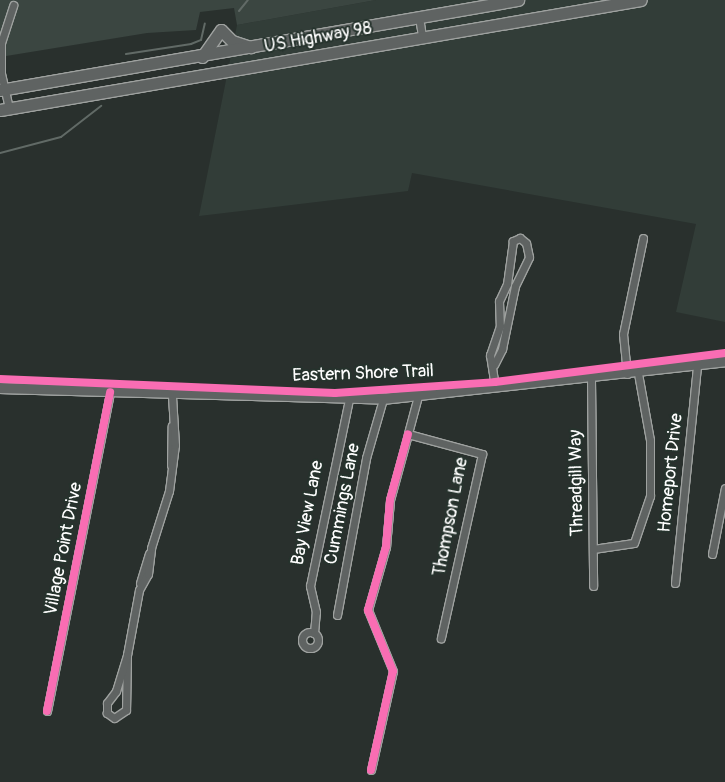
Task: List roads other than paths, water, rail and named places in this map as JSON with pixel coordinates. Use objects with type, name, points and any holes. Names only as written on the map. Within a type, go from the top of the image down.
[{"type":"main road","name":"US Highway 98","points":[[3,89],[202,57],[518,0]]},
{"type":"main road","name":"US Highway 98","points":[[4,109],[641,0]]},
{"type":"main road","points":[[202,57],[221,30],[232,41],[252,48]]},
{"type":"main road","points":[[0,388],[172,396],[383,399],[591,379],[725,361]]},
{"type":"street","points":[[4,109],[1,43],[13,2]]},
{"type":"street","points":[[419,17],[422,38]]},
{"type":"street","points":[[495,387],[494,365],[490,354],[501,326],[511,285],[513,241],[520,238],[526,243],[530,257],[511,285],[499,301],[501,326]]},
{"type":"street","points":[[593,549],[634,543],[650,496],[650,440],[623,334],[643,238]]},
{"type":"street","name":"Homeport Drive","points":[[675,583],[697,366]]},
{"type":"street","name":"Threadgill Way","points":[[591,379],[593,586]]},
{"type":"street","name":"Village Point Drive","points":[[47,711],[110,392]]},
{"type":"street","points":[[127,655],[126,710],[114,718],[106,713],[107,703],[116,691],[127,655],[139,590],[150,567],[151,548],[170,491],[169,440],[174,419],[172,396]]},
{"type":"street","points":[[371,770],[393,671],[368,610],[386,547],[390,500],[418,396]]},
{"type":"street","name":"Cummings Lane","points":[[337,615],[366,458],[383,399]]},
{"type":"street","name":"Bay View Lane","points":[[314,633],[316,612],[310,586],[349,400]]},
{"type":"street","name":"Thompson Lane","points":[[408,434],[482,454],[441,638]]},
{"type":"street","points":[[712,554],[725,488]]},
{"type":"waterway","points":[[239,11],[248,0]]},
{"type":"waterway","points":[[126,54],[191,44],[201,40],[205,23]]},
{"type":"waterway","points":[[0,153],[61,137],[101,106]]}]
